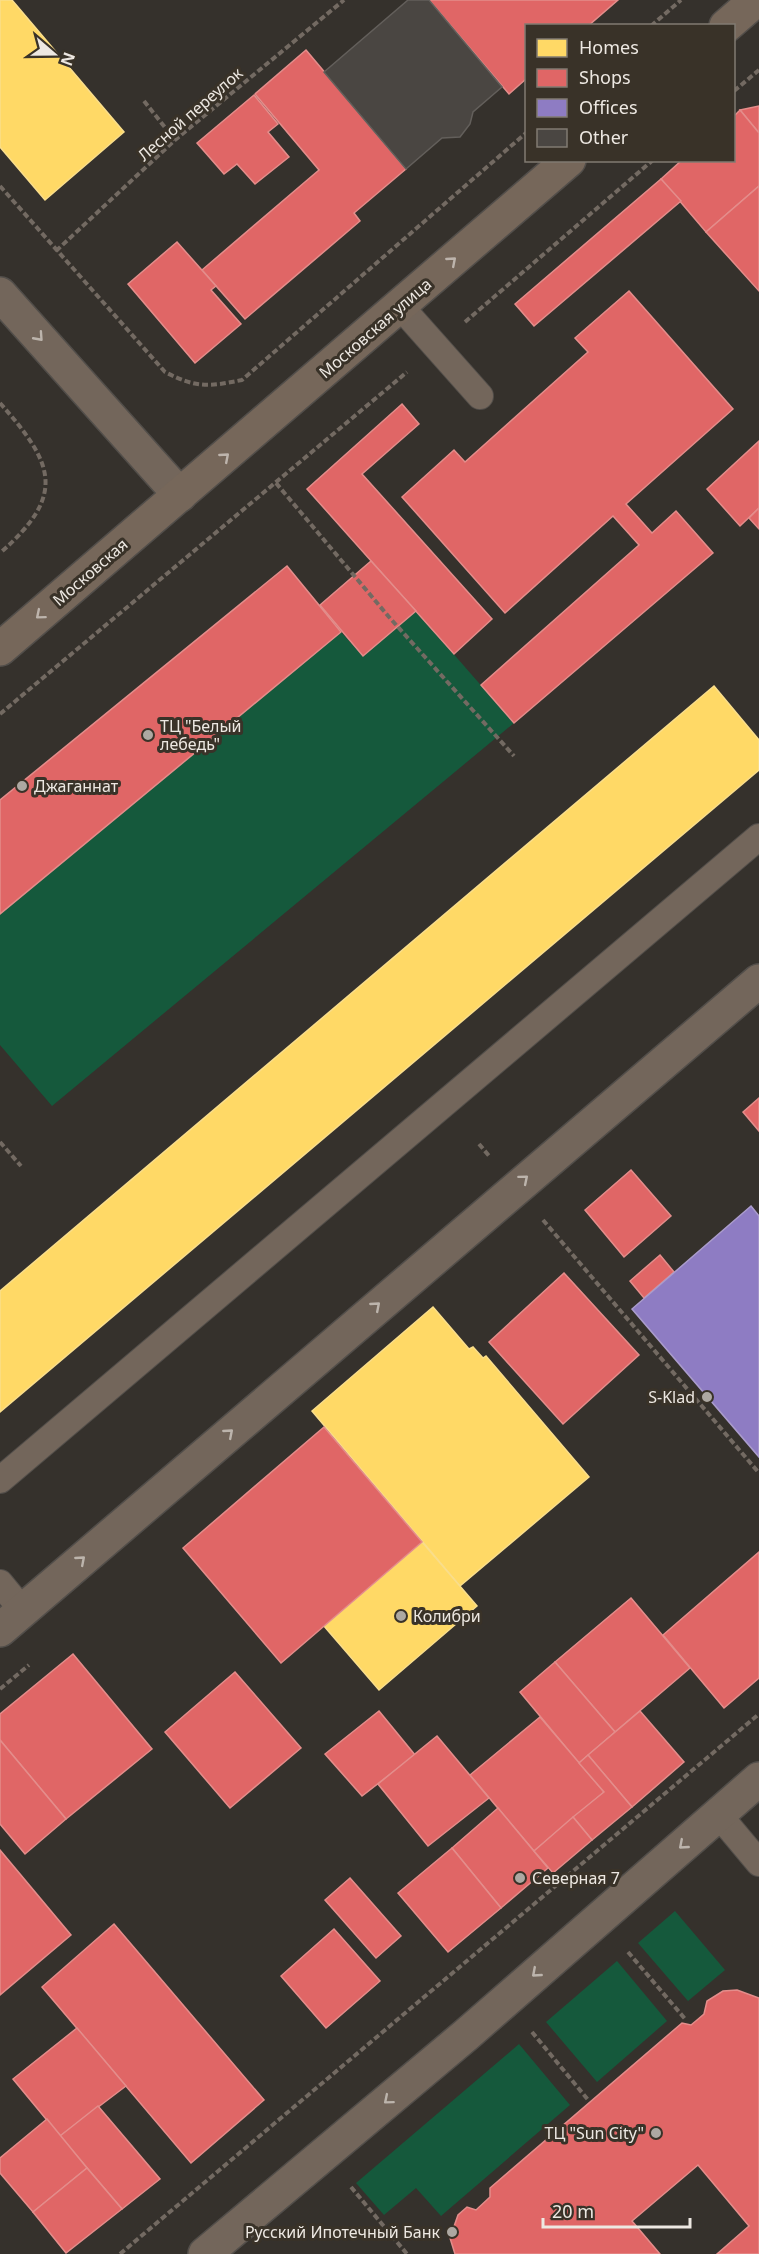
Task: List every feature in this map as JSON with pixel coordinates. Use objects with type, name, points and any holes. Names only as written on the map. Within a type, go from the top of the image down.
[{"type":"main road","points":[[728,24],[756,0]]},
{"type":"main road","name":"Московская улица","points":[[180,495],[567,162]]},
{"type":"main road","name":"Московская","points":[[0,649],[180,495]]},
{"type":"street","points":[[0,294],[180,495]]},
{"type":"street","points":[[20,1613],[516,1186],[759,981]]},
{"type":"street","points":[[205,2254],[466,2035],[718,1814],[756,1789]]},
{"type":"lane","points":[[400,306],[480,396]]},
{"type":"lane","points":[[0,1480],[759,837]]},
{"type":"lane","points":[[0,1583],[20,1613]]},
{"type":"lane","points":[[718,1814],[759,1863]]},
{"type":"path","name":"Лесной переулок","points":[[56,251],[175,140],[344,0]]},
{"type":"path","points":[[653,24],[681,0]]},
{"type":"path","points":[[735,91],[759,70]]},
{"type":"path","points":[[144,101],[175,140]]},
{"type":"path","points":[[0,186],[165,372],[189,384],[217,385],[242,380],[525,134]]},
{"type":"path","points":[[0,714],[276,483],[651,162]]},
{"type":"path","points":[[0,402],[35,446],[45,465],[46,490],[34,519],[0,553]]},
{"type":"path","points":[[276,483],[389,617],[514,756]]},
{"type":"path","points":[[0,1142],[21,1166]]},
{"type":"path","points":[[479,1144],[759,1473]]},
{"type":"path","points":[[120,2254],[759,1714]]},
{"type":"path","points":[[621,1944],[686,2020]]},
{"type":"path","points":[[526,2025],[589,2101]]},
{"type":"path","points":[[345,2180],[407,2254]]},
{"type":"green space","points":[[416,611],[514,723],[52,1106],[0,1045],[0,914],[341,632],[363,656]]},
{"type":"green space","points":[[675,1911],[725,1970],[688,2001],[638,1943]]},
{"type":"green space","points":[[617,1961],[667,2021],[597,2082],[546,2022]]},
{"type":"green space","points":[[519,2044],[570,2105],[441,2216],[416,2188],[384,2215],[356,2183]]},
{"type":"building: Homes","points":[[0,0],[12,0],[124,132],[45,200],[0,147]]},
{"type":"building: Homes","points":[[714,686],[759,740],[759,770],[0,1412],[0,1291]]},
{"type":"building: Homes","points":[[433,1307],[469,1349],[473,1347],[483,1358],[486,1356],[589,1477],[460,1586],[312,1411]]},
{"type":"building: Homes","name":"Колибри","points":[[422,1542],[477,1606],[379,1690],[324,1626]]},
{"type":"building: Shops","points":[[429,0],[618,0],[590,24],[525,24],[525,80],[509,94]]},
{"type":"building: Shops","points":[[306,50],[406,169],[354,213],[360,221],[245,319],[202,270],[319,170],[255,94]]},
{"type":"building: Shops","points":[[254,95],[278,124],[268,132],[289,157],[255,184],[237,164],[224,174],[197,143]]},
{"type":"building: Shops","points":[[759,106],[759,133],[740,110]]},
{"type":"building: Shops","points":[[740,110],[759,133],[759,186],[706,232],[661,179],[680,162],[735,162],[735,115]]},
{"type":"building: Shops","points":[[661,179],[681,201],[534,326],[515,304]]},
{"type":"building: Shops","points":[[759,186],[759,291],[706,232]]},
{"type":"building: Shops","points":[[177,242],[216,286],[211,290],[241,324],[195,363],[128,284]]},
{"type":"building: Shops","points":[[629,291],[733,409],[626,504],[652,533],[676,511],[713,553],[514,723],[481,685],[639,545],[613,516],[505,613],[402,497],[454,450],[465,462],[588,352],[575,338]]},
{"type":"building: Shops","points":[[402,404],[419,424],[362,474],[492,619],[454,654],[307,489]]},
{"type":"building: Shops","points":[[759,441],[759,508],[740,526],[707,489]]},
{"type":"building: Shops","points":[[759,508],[759,529],[749,518]]},
{"type":"building: Shops","points":[[371,561],[416,611],[363,656],[320,605]]},
{"type":"building: Shops","name":"ТЦ \"Белый лебедь\"","points":[[287,566],[341,632],[0,914],[0,800]]},
{"type":"building: Shops","points":[[759,1098],[759,1131],[743,1112]]},
{"type":"building: Shops","points":[[631,1170],[671,1216],[624,1257],[585,1210]]},
{"type":"building: Shops","points":[[660,1255],[674,1272],[644,1298],[630,1281]]},
{"type":"building: Shops","points":[[564,1273],[639,1355],[563,1424],[489,1342]]},
{"type":"building: Shops","points":[[324,1427],[422,1542],[281,1663],[183,1548]]},
{"type":"building: Shops","points":[[759,1552],[759,1678],[724,1708],[663,1635]]},
{"type":"building: Shops","points":[[631,1598],[690,1668],[615,1732],[555,1662]]},
{"type":"building: Shops","points":[[73,1654],[152,1749],[66,1819],[0,1740],[0,1714]]},
{"type":"building: Shops","points":[[555,1662],[615,1732],[579,1763],[520,1692]]},
{"type":"building: Shops","points":[[235,1672],[301,1748],[230,1808],[165,1732]]},
{"type":"building: Shops","points":[[379,1711],[415,1755],[362,1796],[325,1754]]},
{"type":"building: Shops","points":[[640,1711],[684,1762],[632,1807],[588,1755]]},
{"type":"building: Shops","points":[[540,1717],[604,1792],[534,1851],[470,1775]]},
{"type":"building: Shops","points":[[437,1736],[489,1798],[428,1846],[378,1784]]},
{"type":"building: Shops","points":[[0,1740],[66,1819],[25,1854],[0,1824]]},
{"type":"building: Shops","points":[[588,1755],[632,1807],[592,1840],[573,1817],[604,1792],[579,1763]]},
{"type":"building: Shops","points":[[498,1808],[548,1868],[501,1908],[452,1848]]},
{"type":"building: Shops","points":[[573,1817],[592,1840],[553,1873],[534,1851]]},
{"type":"building: Shops","points":[[452,1848],[501,1908],[448,1952],[398,1893]]},
{"type":"building: Shops","points":[[0,1850],[71,1935],[0,1995]]},
{"type":"building: Shops","points":[[350,1878],[401,1936],[376,1958],[325,1900]]},
{"type":"building: Shops","points":[[114,1924],[264,2100],[191,2163],[42,1987]]},
{"type":"building: Shops","points":[[334,1929],[380,1981],[326,2028],[281,1976]]},
{"type":"building: Shops","name":"ТЦ \"Sun City\"","points":[[737,1990],[759,1998],[759,2254],[717,2254],[749,2226],[698,2165],[632,2221],[660,2254],[455,2254],[450,2238],[458,2215],[467,2207],[476,2210],[490,2197],[490,2188],[682,2023],[691,2025],[704,2014],[707,2001],[723,1991]]},
{"type":"building: Shops","points":[[77,2028],[126,2086],[60,2136],[13,2079]]},
{"type":"building: Shops","points":[[98,2106],[160,2179],[122,2209],[60,2136]]},
{"type":"building: Shops","points":[[47,2119],[87,2168],[33,2212],[0,2173],[0,2158]]},
{"type":"building: Shops","points":[[87,2168],[122,2209],[66,2253],[33,2212]]},
{"type":"building: Offices","points":[[751,1206],[759,1216],[759,1457],[632,1309]]},
{"type":"building: Other","points":[[408,0],[429,0],[502,87],[473,112],[470,124],[460,137],[442,138],[406,169],[324,72]]},
{"type":"place","name":"ТЦ \"Белый лебедь\"","points":[[148,735]]},
{"type":"place","name":"Джаганнат","points":[[22,786]]},
{"type":"place","name":"S-Klad","points":[[707,1397]]},
{"type":"place","name":"Колибри","points":[[401,1616]]},
{"type":"place","name":"Северная 7","points":[[520,1878]]},
{"type":"place","name":"ТЦ \"Sun City\"","points":[[656,2133]]},
{"type":"place","name":"Русский Ипотечный Банк","points":[[452,2232]]}]
